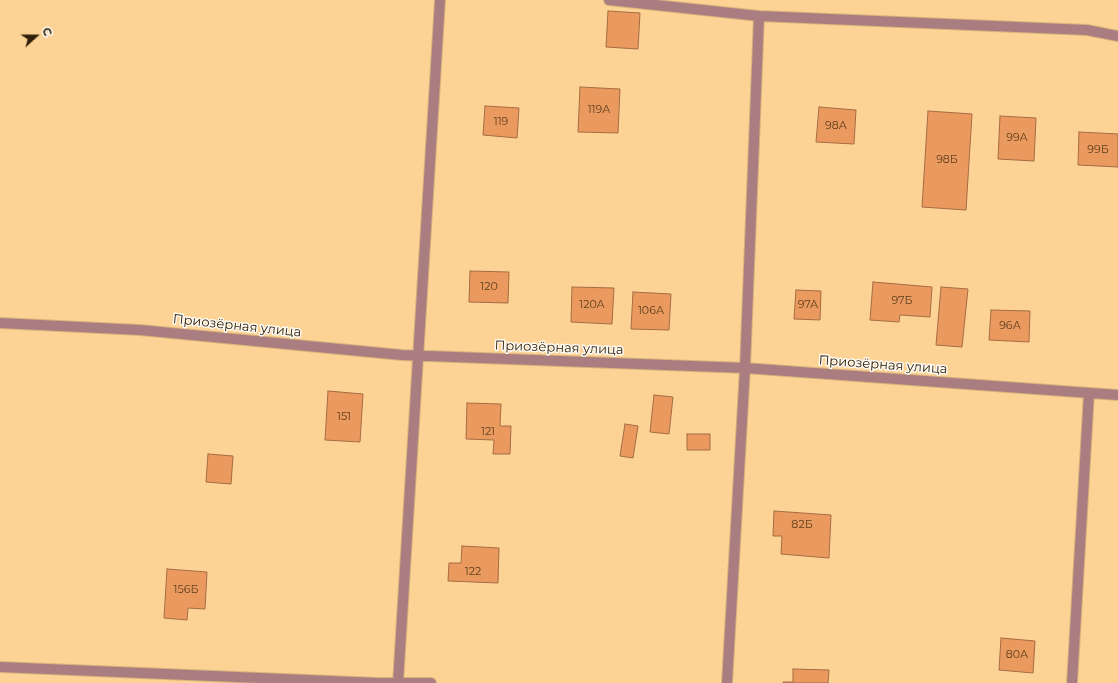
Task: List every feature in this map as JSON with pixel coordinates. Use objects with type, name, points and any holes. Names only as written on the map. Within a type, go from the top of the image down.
[{"type":"street","points":[[398,683],[440,0]]},
{"type":"street","points":[[610,0],[759,16],[1087,30],[1118,36]]},
{"type":"street","points":[[727,683],[745,368],[759,16]]},
{"type":"street","name":"Приозёрная улица","points":[[0,323],[140,330],[418,356],[745,368],[1118,395]]},
{"type":"street","points":[[1072,683],[1089,393]]},
{"type":"street","points":[[0,667],[378,683],[431,683]]},
{"type":"building","points":[[608,11],[640,13],[638,49],[606,47]]},
{"type":"building","points":[[580,87],[620,89],[618,133],[578,132]]},
{"type":"building","points":[[485,106],[519,108],[517,138],[483,135]]},
{"type":"building","points":[[819,107],[856,110],[854,144],[816,142]]},
{"type":"building","points":[[928,111],[972,114],[966,210],[922,207]]},
{"type":"building","points":[[1000,116],[1036,118],[1034,161],[998,159]]},
{"type":"building","points":[[1079,132],[1118,134],[1118,167],[1078,165]]},
{"type":"building","points":[[470,271],[509,272],[508,303],[469,302]]},
{"type":"building","points":[[873,282],[932,287],[930,317],[900,315],[899,322],[870,320]]},
{"type":"building","points":[[572,287],[614,288],[612,324],[571,322]]},
{"type":"building","points":[[941,287],[968,289],[962,347],[936,345]]},
{"type":"building","points":[[796,290],[821,291],[820,320],[794,319]]},
{"type":"building","points":[[633,292],[671,294],[669,330],[631,329]]},
{"type":"building","points":[[991,310],[1030,311],[1029,342],[989,340]]},
{"type":"building","points":[[328,391],[363,394],[360,442],[325,440]]},
{"type":"building","points":[[654,395],[673,397],[669,434],[650,432]]},
{"type":"building","points":[[467,403],[501,404],[500,426],[511,426],[510,454],[493,454],[494,440],[466,439]]},
{"type":"building","points":[[625,424],[638,426],[633,458],[620,456]]},
{"type":"building","points":[[687,434],[710,434],[710,450],[687,450]]},
{"type":"building","points":[[208,454],[233,456],[231,484],[206,482]]},
{"type":"building","points":[[774,511],[831,515],[829,558],[781,554],[782,536],[773,536]]},
{"type":"building","points":[[462,546],[499,548],[498,583],[448,581],[449,563],[461,563]]},
{"type":"building","points":[[167,569],[207,572],[205,609],[188,608],[187,620],[164,618]]},
{"type":"building","points":[[1001,638],[1035,641],[1033,673],[999,670]]},
{"type":"building","points":[[793,669],[829,670],[828,683],[783,683],[793,682]]}]
